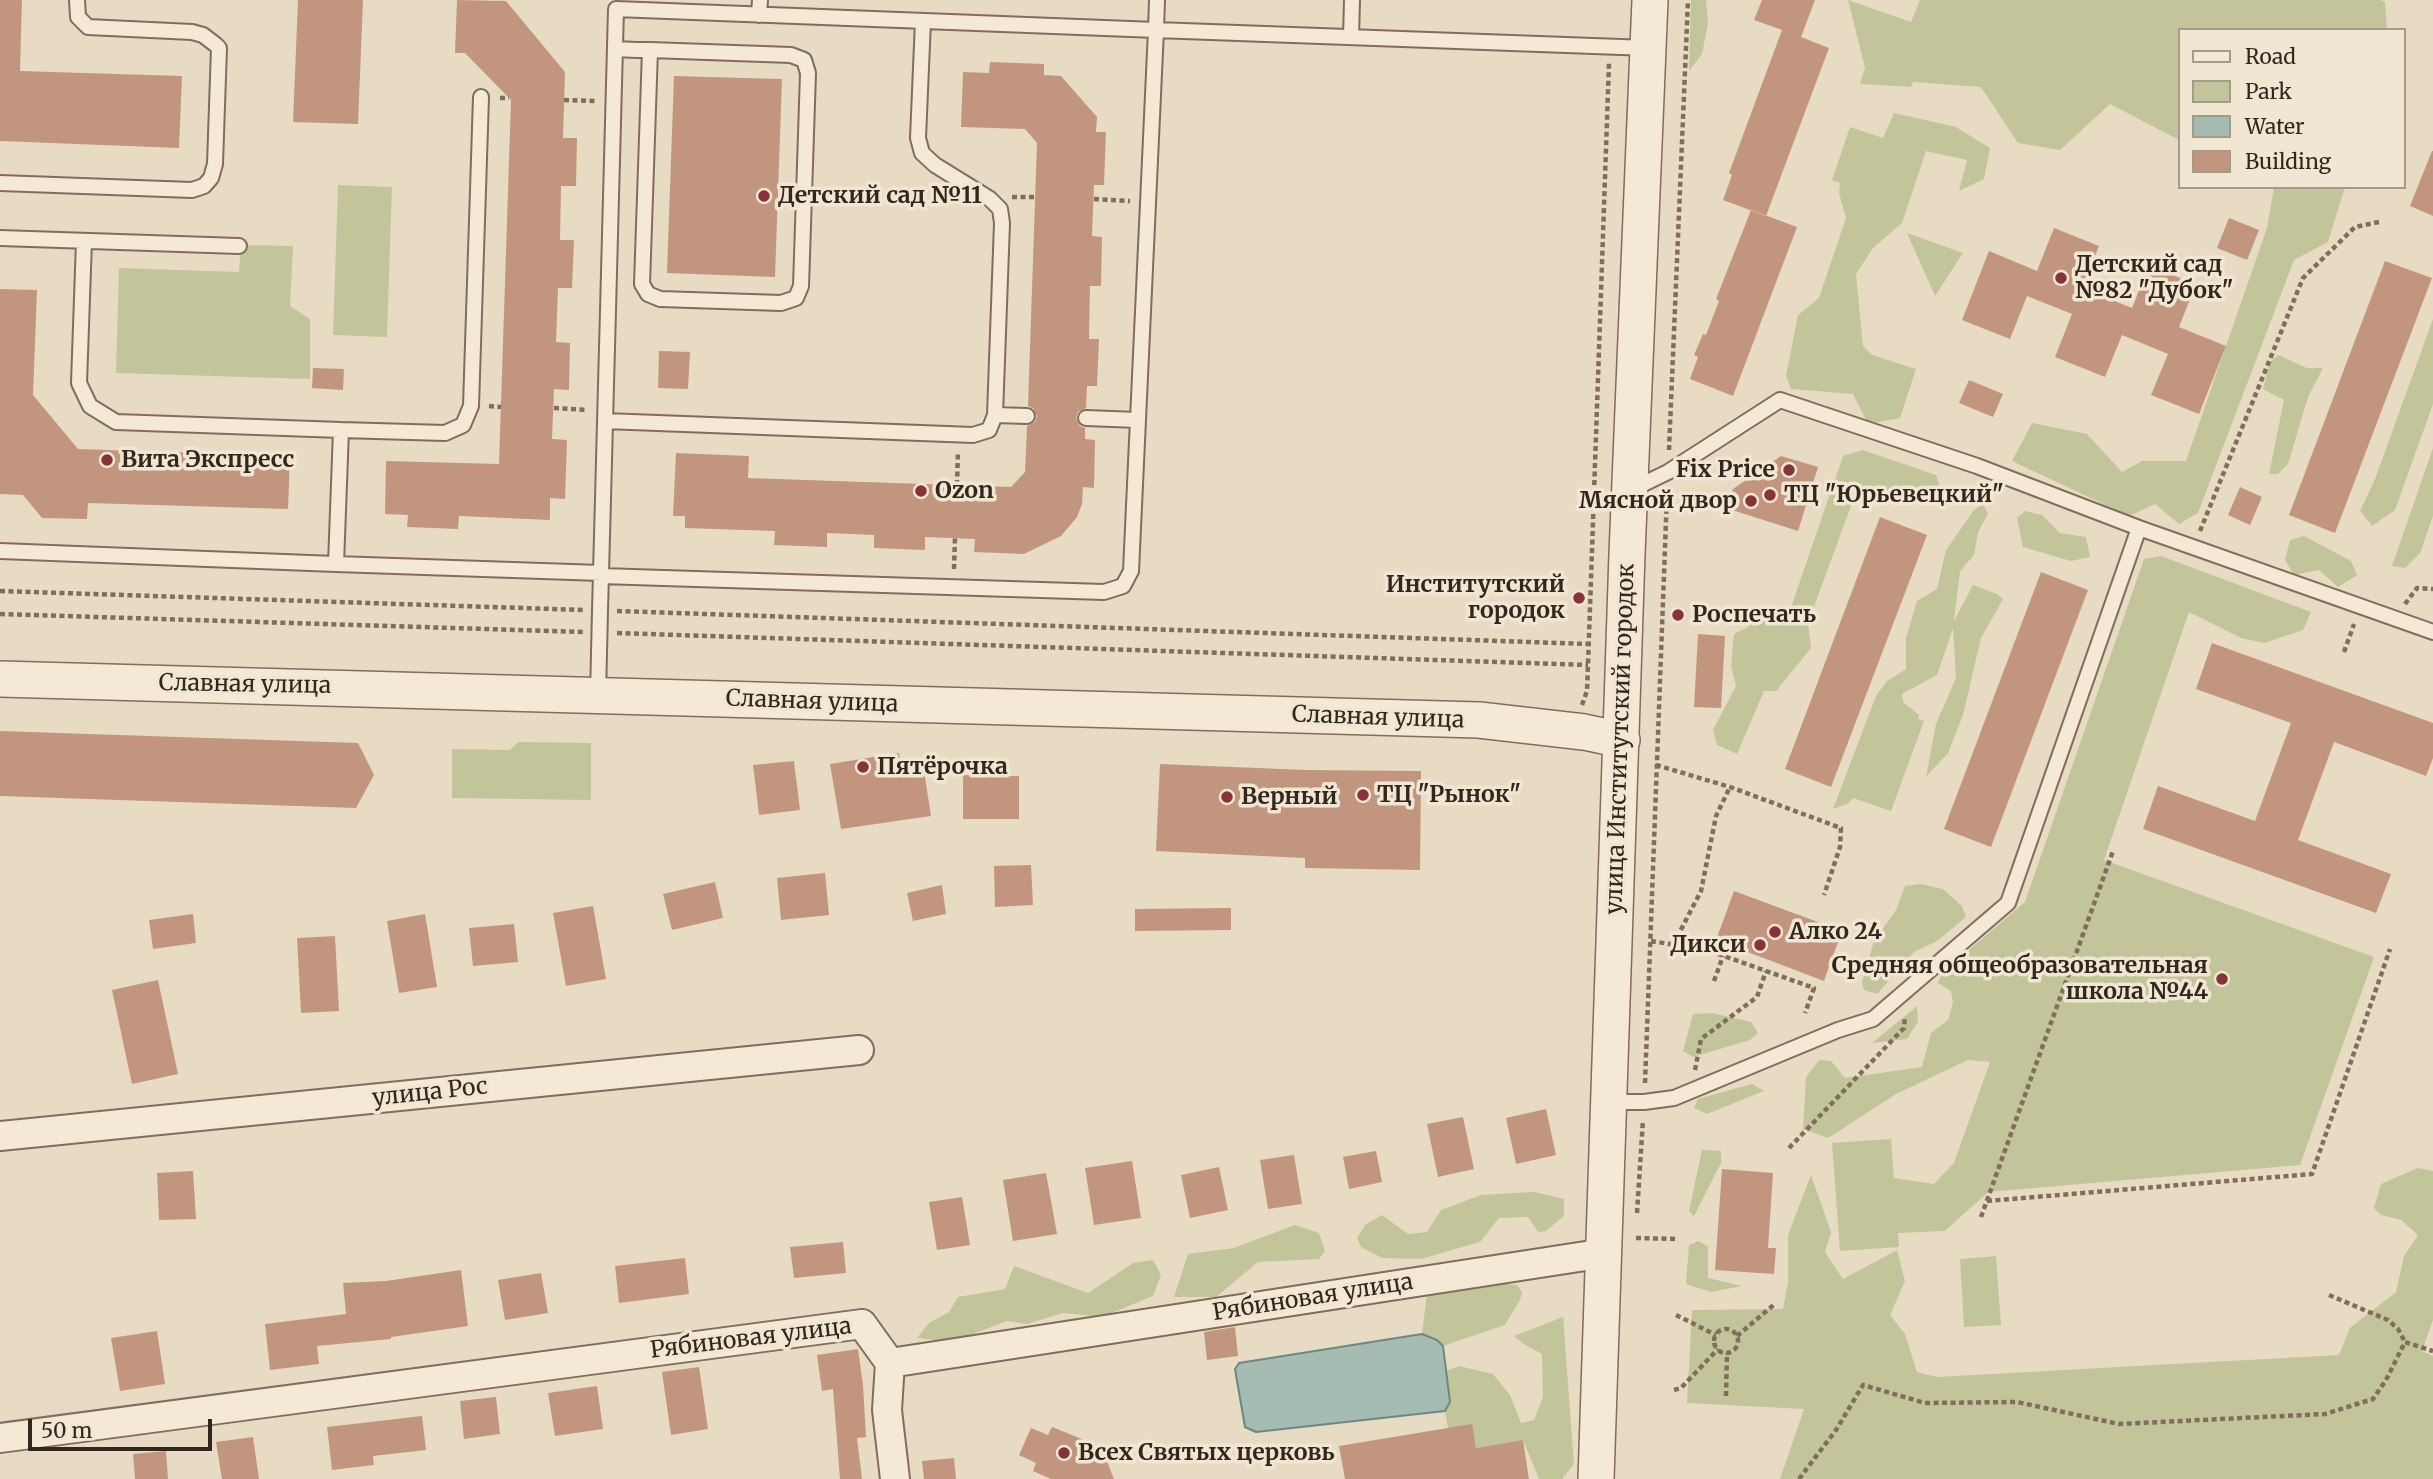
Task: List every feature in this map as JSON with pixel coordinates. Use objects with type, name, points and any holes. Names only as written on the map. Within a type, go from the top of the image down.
[{"type":"street","name":"улица Институтский городок","points":[[1596,1479],[1625,1248],[1627,1102],[1622,740],[1650,0]]},
{"type":"street","name":"Славная улица","points":[[0,680],[416,689],[1479,720],[1584,732],[1622,740]]},
{"type":"street","name":"улица Рос","points":[[0,1136],[859,1050]]},
{"type":"street","name":"Рябиновая улица","points":[[0,1438],[862,1324],[890,1363],[1625,1248]]},
{"type":"street","points":[[890,1363],[887,1410],[895,1479]]},
{"type":"lane","points":[[0,183],[192,190],[204,186],[211,178],[215,151],[219,48],[207,37],[192,33],[89,27],[78,17],[77,0]]},
{"type":"lane","points":[[602,0],[616,9],[760,7],[923,21],[1648,48]]},
{"type":"lane","points":[[0,551],[1104,592],[1123,586],[1131,571],[1157,0]]},
{"type":"lane","points":[[1351,37],[1352,0]]},
{"type":"lane","points":[[598,696],[616,9]]},
{"type":"lane","points":[[605,416],[972,435],[989,430],[995,415],[1002,223],[1000,209],[935,165],[922,153],[918,138],[923,21]]},
{"type":"lane","points":[[615,49],[650,50],[791,55],[804,60],[808,73],[801,286],[796,298],[781,303],[660,299],[648,294],[642,284],[650,50]]},
{"type":"lane","points":[[84,241],[79,383],[90,406],[116,422],[444,433],[463,425],[471,406],[481,97]]},
{"type":"lane","points":[[0,238],[239,246]]},
{"type":"lane","points":[[1630,491],[1668,471],[1780,400],[1977,466],[2139,528],[2433,632]]},
{"type":"lane","points":[[995,415],[1027,416]]},
{"type":"lane","points":[[1086,418],[1138,420]]},
{"type":"lane","points":[[336,564],[341,429]]},
{"type":"lane","points":[[1627,1102],[1674,1098],[1838,1030],[1873,1019],[2008,903],[2139,528]]},
{"type":"path","points":[[1678,1239],[1625,1248],[1627,1102],[1651,941],[1688,0]]},
{"type":"path","points":[[1581,709],[1587,691],[1609,47]]},
{"type":"path","points":[[564,100],[613,102]]},
{"type":"path","points":[[1094,199],[1148,201]]},
{"type":"path","points":[[2194,548],[2303,278],[2355,227],[2379,222]]},
{"type":"path","points":[[554,408],[605,416]]},
{"type":"path","points":[[957,485],[959,434]]},
{"type":"path","points":[[954,587],[955,538]]},
{"type":"path","points":[[2394,619],[2417,588],[2433,589]]},
{"type":"path","points":[[0,591],[1588,644]]},
{"type":"path","points":[[2344,652],[2360,607]]},
{"type":"path","points":[[0,614],[1588,665]]},
{"type":"path","points":[[1656,765],[1730,787],[1841,828],[1840,847],[1824,895]]},
{"type":"path","points":[[1673,945],[1701,891],[1716,816],[1730,787]]},
{"type":"path","points":[[1981,1217],[2113,851]]},
{"type":"path","points":[[1651,941],[1707,950],[1814,988],[1805,1013]]},
{"type":"path","points":[[1987,1201],[2312,1174],[2390,949]]},
{"type":"path","points":[[1714,981],[1723,956]]},
{"type":"path","points":[[1694,1074],[1701,1039],[1757,997],[1766,971]]},
{"type":"path","points":[[1788,1148],[1904,1028],[1906,991]]},
{"type":"path","points":[[2329,1295],[2388,1320],[2406,1342],[2433,1351]]},
{"type":"path","points":[[1727,1353],[1736,1347],[1737,1336],[1776,1303]]},
{"type":"path","points":[[1676,1315],[1716,1335]]},
{"type":"path","points":[[1727,1353],[1718,1349],[1714,1342],[1716,1335],[1722,1329],[1731,1329],[1737,1336]]},
{"type":"path","points":[[1799,1479],[1836,1430],[1863,1385],[1925,1403],[2017,1402],[2119,1424],[2325,1414],[2373,1399],[2406,1342]]},
{"type":"path","points":[[1674,1390],[1681,1388],[1718,1349]]},
{"type":"path","points":[[1726,1396],[1727,1353]]},
{"type":"green space","points":[[1691,0],[1706,0],[1708,23],[1702,54],[1689,71]]},
{"type":"green space","points":[[1848,0],[1911,22],[1920,0],[2385,2],[2387,28],[2178,28],[2178,139],[2110,104],[2060,150],[2018,143],[1981,87],[1913,82],[1911,87],[1860,84],[1865,68]]},
{"type":"green space","points":[[1894,113],[1956,127],[1990,148],[1984,179],[1959,191],[1967,160],[1926,151],[1902,223],[1873,248],[1856,274],[1863,346],[1872,355],[1916,369],[1900,418],[1868,424],[1853,394],[1791,389],[1786,376],[1798,315],[1819,298],[1846,218],[1839,193],[1840,183],[1832,180],[1850,127],[1883,138]]},
{"type":"green space","points":[[338,185],[392,187],[387,337],[333,335]]},
{"type":"green space","points":[[2274,189],[2344,189],[2328,242],[2294,260],[2198,513],[2179,524],[2155,504],[2129,516],[2012,461],[2032,423],[2087,434],[2122,472],[2142,461],[2186,461],[2267,228]]},
{"type":"green space","points":[[1907,233],[1963,253],[1935,296]]},
{"type":"green space","points":[[241,245],[293,246],[290,306],[310,319],[310,379],[116,373],[119,268],[239,272]]},
{"type":"green space","points":[[2433,319],[2433,404],[2395,510],[2372,526],[2360,511],[2375,479]]},
{"type":"green space","points":[[2278,355],[2307,368],[2323,368],[2308,397],[2288,464],[2278,474],[2269,474],[2284,400],[2263,389],[2270,362]]},
{"type":"green space","points":[[2433,448],[2433,516],[2420,553],[2405,568],[2392,566]]},
{"type":"green space","points":[[1863,450],[1936,475],[1941,490],[1933,502],[1873,491],[1855,495],[1808,623],[1811,648],[1776,691],[1764,691],[1737,754],[1717,745],[1713,730],[1736,686],[1731,666],[1734,634],[1748,627],[1754,617],[1789,613],[1843,456]]},
{"type":"green space","points":[[1983,504],[1988,514],[1978,532],[1974,555],[1960,571],[1954,621],[1973,585],[2003,599],[1981,638],[1963,715],[1948,753],[1926,777],[1936,724],[1956,678],[1953,628],[1937,675],[1902,694],[1903,702],[1919,715],[1918,719],[1924,721],[1891,811],[1853,798],[1847,804],[1833,809],[1876,696],[1887,681],[1906,669],[1906,638],[1917,601],[1937,589],[1946,550],[1974,510]]},
{"type":"green space","points":[[2025,511],[2042,515],[2060,533],[2086,537],[2090,557],[2071,561],[2023,547],[2017,518]]},
{"type":"green space","points":[[2304,536],[2351,561],[2357,575],[2338,587],[2319,570],[2294,575],[2285,560],[2290,540]]},
{"type":"green space","points":[[2161,556],[2311,612],[2303,630],[2264,643],[2241,638],[2189,612],[2104,860],[2374,957],[2300,1165],[1988,1192],[1945,1231],[1898,1233],[1899,1247],[1840,1251],[1832,1143],[1891,1139],[1894,1178],[1934,1184],[1954,1163],[1990,1062],[1968,1060],[1896,1094],[1828,1138],[1803,1129],[1806,1077],[1819,1060],[1831,1061],[1845,1078],[1922,1067],[1931,1033],[1948,1020],[1953,1003],[1951,991],[1938,983],[1942,973],[2025,902],[2144,559]]},
{"type":"green space","points":[[518,742],[591,743],[591,800],[452,798],[452,749],[510,750]]},
{"type":"green space","points":[[1921,884],[1943,889],[1962,906],[1966,917],[1937,941],[1914,952],[1877,994],[1864,990],[1862,982],[1874,941],[1896,910],[1905,886]]},
{"type":"green space","points":[[1917,1006],[1918,1022],[1907,1039],[1872,1043]]},
{"type":"green space","points":[[1712,1013],[1751,1022],[1758,1033],[1750,1040],[1693,1057],[1683,1051],[1693,1014]]},
{"type":"green space","points":[[1752,1084],[1764,1091],[1707,1114],[1694,1108],[1698,1099]]},
{"type":"green space","points":[[1702,1150],[1721,1151],[1721,1163],[1694,1216],[1689,1211]]},
{"type":"green space","points":[[2418,1168],[2433,1171],[2433,1320],[2422,1351],[2433,1356],[2433,1479],[1780,1479],[1804,1409],[1687,1403],[1692,1310],[1783,1309],[1788,1282],[1788,1235],[1811,1175],[1831,1232],[1825,1252],[1843,1279],[1897,1250],[1905,1281],[1890,1315],[1905,1334],[1917,1372],[1937,1377],[2339,1355],[2350,1328],[2396,1292],[2404,1256],[2418,1235],[2401,1220],[2381,1215],[2374,1208],[2381,1184]]},
{"type":"green space","points":[[1534,1192],[1564,1199],[1564,1216],[1546,1231],[1538,1232],[1528,1217],[1499,1218],[1480,1242],[1421,1259],[1382,1258],[1361,1247],[1357,1238],[1366,1224],[1382,1215],[1408,1234],[1427,1232],[1441,1210],[1481,1195]]},
{"type":"green space","points":[[1295,1225],[1319,1233],[1325,1251],[1319,1259],[1258,1262],[1216,1297],[1174,1297],[1188,1254],[1234,1248]]},
{"type":"green space","points":[[1698,1241],[1708,1246],[1708,1278],[1742,1286],[1711,1292],[1686,1284],[1689,1245]]},
{"type":"green space","points":[[1996,1256],[2001,1325],[1964,1327],[1960,1259]]},
{"type":"green space","points":[[1153,1260],[1161,1275],[1153,1296],[1102,1317],[1063,1313],[1027,1324],[1007,1321],[952,1342],[917,1338],[929,1323],[949,1312],[958,1297],[1005,1289],[1014,1266],[1088,1293],[1133,1263]]},
{"type":"green space","points":[[1489,1282],[1517,1285],[1522,1292],[1505,1325],[1443,1346],[1437,1340],[1422,1334],[1427,1294]]},
{"type":"green space","points":[[1563,1317],[1574,1464],[1562,1479],[1539,1479],[1523,1440],[1476,1448],[1448,1428],[1445,1411],[1450,1402],[1446,1371],[1459,1366],[1493,1374],[1510,1395],[1521,1423],[1534,1420],[1543,1397],[1542,1354],[1514,1336]]},
{"type":"water","points":[[1422,1334],[1437,1340],[1443,1346],[1450,1402],[1445,1411],[1256,1432],[1245,1427],[1235,1369],[1239,1363]]},
{"type":"building","points":[[0,0],[22,0],[20,71],[182,76],[179,148],[0,141]]},
{"type":"building","points":[[298,0],[363,0],[358,124],[293,122]]},
{"type":"building","points":[[457,0],[506,1],[565,72],[563,138],[577,138],[576,186],[561,186],[560,240],[574,240],[572,288],[558,288],[556,342],[570,343],[569,390],[554,389],[552,439],[567,440],[565,499],[550,498],[550,520],[459,516],[458,529],[407,527],[408,515],[385,514],[386,461],[499,464],[511,100],[465,53],[455,53]]},
{"type":"building","points":[[1762,0],[1815,0],[1801,37],[1829,48],[1766,216],[1723,200],[1732,175],[1729,173],[1782,30],[1754,20]]},
{"type":"building","points":[[990,62],[1044,64],[1044,75],[1061,76],[1097,117],[1096,132],[1106,132],[1104,185],[1094,185],[1092,236],[1102,237],[1101,286],[1090,286],[1089,339],[1099,339],[1097,386],[1087,386],[1086,408],[1078,412],[1076,418],[1080,426],[1085,428],[1085,439],[1095,440],[1094,488],[1083,487],[1082,504],[1077,517],[1061,536],[1024,554],[974,552],[975,539],[925,537],[925,550],[874,548],[874,535],[827,533],[827,547],[774,545],[775,531],[685,528],[685,516],[673,516],[676,453],[749,456],[748,478],[1011,487],[1025,472],[1027,426],[1035,422],[1037,416],[1033,408],[1028,406],[1037,143],[1025,129],[961,127],[963,72],[989,73]]},
{"type":"building","points":[[674,76],[782,79],[775,277],[667,273]]},
{"type":"building","points":[[2433,151],[2433,216],[2410,206]]},
{"type":"building","points":[[1751,210],[1797,227],[1733,396],[1690,379],[1698,357],[1694,355],[1703,334],[1706,335],[1719,301],[1716,299]]},
{"type":"building","points":[[2229,218],[2259,230],[2247,260],[2217,248]]},
{"type":"building","points":[[2054,228],[2099,246],[2082,288],[2132,308],[2149,266],[2196,284],[2179,327],[2226,346],[2199,414],[2151,395],[2168,354],[2122,335],[2105,377],[2055,357],[2072,314],[2027,296],[2010,339],[1962,320],[1989,251],[2037,271]]},
{"type":"building","points":[[2385,261],[2432,278],[2335,533],[2289,515]]},
{"type":"building","points":[[0,289],[37,290],[33,395],[78,449],[290,456],[288,509],[88,503],[87,519],[42,518],[23,495],[0,494]]},
{"type":"building","points":[[659,351],[690,352],[688,389],[658,388]]},
{"type":"building","points":[[313,368],[344,369],[343,390],[312,388]]},
{"type":"building","points":[[1969,380],[2003,394],[1993,417],[1959,403]]},
{"type":"building","name":"ТЦ \"Юрьевецкий\"","points":[[1781,456],[1818,467],[1798,531],[1732,510],[1729,500],[1733,489]]},
{"type":"building","points":[[2240,487],[2262,497],[2250,525],[2228,515]]},
{"type":"building","points":[[1880,517],[1927,535],[1831,787],[1785,769]]},
{"type":"building","points":[[2041,572],[2088,590],[1991,847],[1944,829]]},
{"type":"building","points":[[1698,634],[1725,636],[1721,708],[1694,707]]},
{"type":"building","points":[[2212,643],[2433,723],[2433,758],[2426,776],[2334,742],[2298,840],[2391,874],[2376,913],[2143,829],[2158,786],[2255,821],[2291,723],[2196,689]]},
{"type":"building","points":[[0,731],[358,743],[374,775],[356,808],[0,796]]},
{"type":"building","points":[[899,753],[900,761],[922,758],[931,816],[841,829],[830,764]]},
{"type":"building","points":[[794,761],[800,810],[759,815],[753,765]]},
{"type":"building","points":[[1160,764],[1421,771],[1420,870],[1305,868],[1305,858],[1156,851]]},
{"type":"building","points":[[963,775],[1019,776],[1019,819],[963,819]]},
{"type":"building","points":[[1031,865],[1033,905],[995,907],[994,866]]},
{"type":"building","points":[[825,873],[829,915],[781,920],[777,878]]},
{"type":"building","points":[[715,882],[723,918],[672,930],[663,894]]},
{"type":"building","points":[[942,885],[946,914],[913,921],[907,893]]},
{"type":"building","points":[[1734,891],[1842,931],[1824,981],[1716,940]]},
{"type":"building","points":[[593,906],[606,979],[566,986],[553,913]]},
{"type":"building","points":[[1231,908],[1231,930],[1135,931],[1135,909]]},
{"type":"building","points":[[193,914],[196,943],[153,949],[149,920]]},
{"type":"building","points":[[425,914],[437,987],[399,993],[387,921]]},
{"type":"building","points":[[514,924],[518,962],[473,966],[469,928]]},
{"type":"building","points":[[335,936],[339,1011],[301,1013],[297,938]]},
{"type":"building","points":[[158,980],[178,1074],[132,1084],[112,990]]},
{"type":"building","points":[[1546,1109],[1556,1155],[1516,1164],[1506,1118]]},
{"type":"building","points":[[1463,1117],[1474,1169],[1438,1177],[1427,1124]]},
{"type":"building","points":[[1376,1151],[1382,1182],[1349,1189],[1343,1157]]},
{"type":"building","points":[[1294,1155],[1302,1204],[1268,1209],[1260,1160]]},
{"type":"building","points":[[1132,1161],[1141,1218],[1094,1225],[1085,1168]]},
{"type":"building","points":[[1219,1167],[1228,1210],[1190,1218],[1181,1175]]},
{"type":"building","points":[[1722,1169],[1773,1173],[1768,1248],[1776,1248],[1774,1274],[1715,1270]]},
{"type":"building","points":[[193,1171],[196,1219],[159,1220],[157,1173]]},
{"type":"building","points":[[1046,1173],[1057,1234],[1013,1241],[1003,1180]]},
{"type":"building","points":[[962,1197],[970,1245],[937,1250],[929,1202]]},
{"type":"building","points":[[843,1242],[846,1273],[794,1278],[790,1247]]},
{"type":"building","points":[[685,1258],[689,1294],[619,1303],[615,1266]]},
{"type":"building","points":[[461,1270],[468,1326],[391,1339],[317,1346],[319,1364],[270,1370],[265,1324],[346,1314],[343,1283],[386,1281]]},
{"type":"building","points":[[541,1273],[548,1313],[505,1320],[498,1280]]},
{"type":"building","points":[[1235,1327],[1238,1356],[1207,1360],[1204,1332]]},
{"type":"building","points":[[157,1331],[165,1384],[120,1391],[111,1338]]},
{"type":"building","points":[[858,1349],[866,1437],[857,1438],[862,1479],[840,1479],[833,1389],[822,1391],[817,1355]]},
{"type":"building","points":[[699,1367],[708,1429],[671,1435],[662,1372]]},
{"type":"building","points":[[597,1386],[603,1429],[555,1436],[548,1393]]},
{"type":"building","points":[[496,1397],[500,1434],[464,1439],[460,1401]]},
{"type":"building","points":[[422,1416],[426,1450],[373,1456],[374,1465],[332,1470],[327,1427]]},
{"type":"building","points":[[1472,1424],[1476,1448],[1523,1440],[1529,1479],[1345,1479],[1339,1446]]},
{"type":"building","name":"Всех Святых церковь","points":[[1052,1427],[1109,1450],[1106,1459],[1114,1479],[1051,1479],[1033,1471],[1036,1463],[1019,1455],[1031,1428],[1048,1435]]},
{"type":"building","points":[[253,1437],[259,1479],[222,1479],[216,1442]]},
{"type":"building","points":[[166,1451],[168,1479],[135,1479],[133,1454]]},
{"type":"building","points":[[954,1458],[956,1479],[924,1479],[922,1461]]},
{"type":"place","name":"Детский сад №11","points":[[764,196]]},
{"type":"place","name":"Детский сад №82 \"Дубок\"","points":[[2061,278]]},
{"type":"place","name":"Вита Экспресс","points":[[107,460]]},
{"type":"place","name":"Fix Price","points":[[1789,470]]},
{"type":"place","name":"Ozon","points":[[921,491]]},
{"type":"place","name":"ТЦ \"Юрьевецкий\"","points":[[1770,495]]},
{"type":"place","name":"Мясной двор","points":[[1751,501]]},
{"type":"place","name":"Институтский городок","points":[[1579,598]]},
{"type":"place","name":"Роспечать","points":[[1678,615]]},
{"type":"place","name":"Пятёрочка","points":[[863,767]]},
{"type":"place","name":"ТЦ \"Рынок\"","points":[[1363,795]]},
{"type":"place","name":"Верный","points":[[1227,797]]},
{"type":"place","name":"Алко 24","points":[[1775,932]]},
{"type":"place","name":"Дикси","points":[[1760,945]]},
{"type":"place","name":"Средняя общеобразовательная школа №44","points":[[2222,979]]},
{"type":"place","name":"Всех Святых церковь","points":[[1064,1453]]}]
